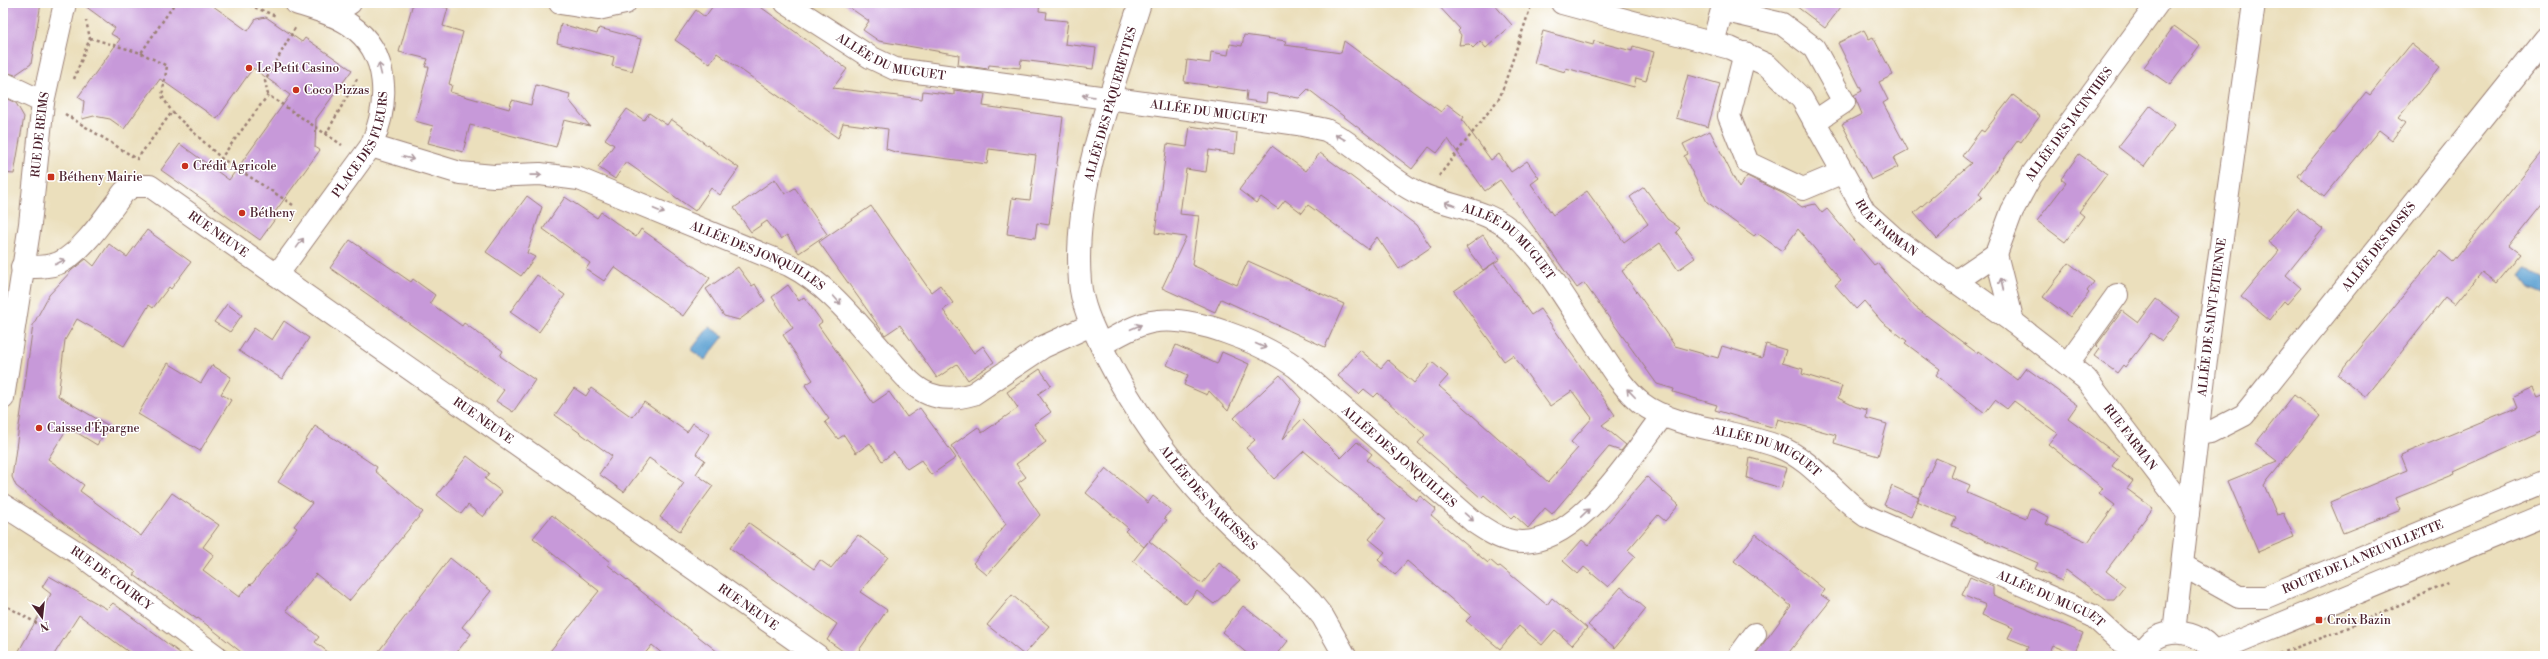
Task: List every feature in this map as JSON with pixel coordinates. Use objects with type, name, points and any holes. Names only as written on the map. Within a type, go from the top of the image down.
[{"type":"street","name":"RUE DE REIMS","points":[[3,398],[22,267],[52,107],[65,3]]},
{"type":"street","points":[[332,15],[350,3]]},
{"type":"street","points":[[560,3],[598,9],[626,3]]},
{"type":"street","name":"ALLÉE DU MUGUET","points":[[786,3],[870,57],[895,68],[1298,124],[1326,130],[1348,142],[1403,185],[1424,195],[1482,215],[1506,226],[1514,233],[1536,259],[1627,389],[1643,404],[1663,415],[1780,447],[1803,461],[1840,497],[1866,516],[2093,616],[2118,639],[2143,654]]},
{"type":"street","name":"ALLÉE DES PÂQUERETTES","points":[[1091,325],[1082,300],[1080,282],[1081,230],[1087,190],[1110,99],[1140,3]]},
{"type":"street","name":"RUE FARMAN","points":[[1562,3],[1713,43],[1745,53],[1778,73],[1802,99],[1841,173],[1864,212],[1894,238],[2013,322],[2068,363],[2100,394],[2188,513]]},
{"type":"street","name":"ALLÉE DES JACINTHES","points":[[1996,254],[2012,211],[2031,176],[2158,3]]},
{"type":"street","name":"ALLÉE DE SAINT-ÉTIENNE","points":[[2174,632],[2199,434],[2210,326],[2254,3]]},
{"type":"street","points":[[1713,43],[1722,10],[1782,24],[1814,48],[1844,102],[1814,122]]},
{"type":"street","name":"PLACE DES FLEURS","points":[[277,275],[366,152],[378,130],[384,92],[380,65],[376,54],[361,34],[332,15],[292,15]]},
{"type":"street","name":"ALLÉE DES ROSES","points":[[2199,434],[2223,426],[2244,415],[2545,39]]},
{"type":"street","points":[[1745,53],[1730,116],[1748,163],[1803,188],[1841,173]]},
{"type":"street","points":[[3,83],[52,107]]},
{"type":"street","name":"ALLÉE DES JONQUILLES","points":[[366,152],[460,173],[494,176],[540,174],[580,179],[789,265],[812,278],[831,294],[910,381],[928,394],[939,397],[962,397],[973,394],[1043,347],[1091,325]]},
{"type":"street","name":"RUE NEUVE","points":[[22,267],[48,266],[60,263],[78,249],[124,192],[133,186],[150,186],[818,656]]},
{"type":"street","points":[[1955,282],[1996,254],[2013,322]]},
{"type":"street","points":[[2068,363],[2118,295]]},
{"type":"street","name":"ALLÉE DES JONQUILLES","points":[[1101,345],[1138,326],[1174,321],[1233,335],[1266,348],[1296,367],[1474,522],[1489,531],[1514,541],[1534,540],[1550,535],[1577,519],[1600,496],[1663,415]]},
{"type":"street","name":"ALLÉE DES NARCISSES","points":[[1091,325],[1131,400],[1167,453],[1209,503],[1310,601],[1322,617],[1345,656]]},
{"type":"street","name":"ROUTE DE LA NEUVILLETTE","points":[[2182,565],[2239,597],[2266,597],[2545,480]]},
{"type":"street","name":"RUE DE COURCY","points":[[3,505],[78,553],[216,656]]},
{"type":"street","points":[[2143,654],[2156,639],[2174,632],[2190,633],[2203,640],[2214,654],[2545,515]]},
{"type":"street","points":[[1740,656],[1755,634]]},
{"type":"path","points":[[141,53],[176,3]]},
{"type":"path","points":[[244,3],[292,15],[265,81],[268,96],[326,134],[366,152]]},
{"type":"path","points":[[1424,195],[1500,97],[1532,3]]},
{"type":"path","points":[[73,82],[90,38],[141,53],[167,66],[162,96],[172,112],[221,158],[293,205]]},
{"type":"path","points":[[326,134],[340,106],[359,76]]},
{"type":"path","points":[[221,158],[268,96]]},
{"type":"path","points":[[52,107],[137,159],[172,112]]},
{"type":"path","points":[[2274,656],[2340,631],[2455,580]]},
{"type":"path","points":[[3,604],[43,627]]},
{"type":"water","points":[[2526,268],[2545,281],[2544,295],[2530,289],[2520,276]]},
{"type":"water","points":[[709,327],[724,336],[705,360],[691,350]]},
{"type":"building","points":[[3,3],[41,3],[31,64],[15,75],[3,71]]},
{"type":"building","points":[[81,3],[209,3],[248,31],[256,19],[266,17],[302,42],[305,38],[352,70],[316,119],[315,147],[320,150],[275,212],[278,215],[260,240],[161,170],[180,144],[229,180],[290,95],[253,68],[217,119],[160,79],[124,129],[110,119],[94,116],[82,119],[84,101],[78,97],[120,39],[111,34],[115,28]]},
{"type":"building","points":[[413,3],[427,3],[448,8],[443,26],[463,32],[449,84],[452,85],[450,92],[509,109],[512,100],[531,105],[536,85],[570,94],[569,100],[590,126],[564,120],[556,147],[470,125],[463,152],[428,143],[433,126],[415,121],[429,67],[425,67],[428,59],[399,52]]},
{"type":"building","points":[[715,3],[755,3],[847,69],[833,88],[922,99],[923,91],[954,95],[954,90],[985,94],[983,106],[1063,117],[1049,225],[1037,223],[1035,238],[1007,234],[1012,198],[1030,200],[1036,155],[989,149],[987,164],[895,152],[886,149],[888,129],[843,123],[838,138],[717,53],[710,64],[675,40],[696,10],[705,17]]},
{"type":"building","points":[[843,3],[1040,3],[1039,11],[1047,12],[1046,19],[1068,21],[1065,44],[1096,48],[1093,69],[1021,60],[1020,68],[989,65],[988,69],[958,65],[959,55],[879,41],[863,30],[869,21]]},
{"type":"building","points":[[1436,3],[1493,3],[1512,25],[1486,48],[1480,41],[1473,48],[1469,44],[1459,45],[1461,35],[1458,31],[1460,29]]},
{"type":"building","points":[[1792,3],[1844,3],[1825,28]]},
{"type":"building","points":[[561,24],[597,34],[599,28],[641,39],[632,71],[612,66],[614,57],[557,43]]},
{"type":"building","points":[[2174,26],[2200,45],[2170,85],[2144,67]]},
{"type":"building","points":[[1864,30],[1869,39],[1873,37],[1893,75],[1879,82],[1888,100],[1883,103],[1908,150],[1893,158],[1898,167],[1871,180],[1842,124],[1862,114],[1854,95],[1862,91],[1838,43]]},
{"type":"building","points":[[1543,31],[1593,45],[1594,41],[1632,51],[1633,46],[1654,52],[1646,81],[1636,78],[1634,87],[1566,68],[1565,72],[1534,63]]},
{"type":"building","points":[[1244,35],[1286,41],[1285,45],[1341,53],[1344,41],[1441,112],[1447,104],[1464,117],[1462,120],[1491,160],[1499,154],[1511,172],[1527,161],[1539,178],[1531,184],[1553,215],[1587,191],[1624,242],[1648,224],[1630,197],[1644,187],[1667,219],[1680,228],[1676,232],[1695,258],[1678,270],[1660,243],[1622,271],[1675,346],[1718,358],[1722,346],[1762,358],[1766,344],[1786,350],[1782,363],[1803,369],[1802,374],[1842,386],[1838,398],[1854,406],[1867,410],[1866,418],[1887,424],[1878,456],[1834,443],[1836,435],[1778,419],[1775,428],[1715,410],[1717,405],[1673,392],[1674,389],[1657,384],[1584,283],[1577,288],[1500,180],[1485,191],[1448,139],[1437,153],[1429,147],[1412,169],[1308,89],[1299,98],[1267,93],[1266,103],[1246,100],[1247,91],[1184,82],[1187,60],[1210,63],[1211,52],[1228,55],[1230,44],[1242,46]]},
{"type":"building","points":[[2411,44],[2440,67],[2398,118],[2405,123],[2392,140],[2379,130],[2324,197],[2298,176],[2366,92],[2370,95]]},
{"type":"building","points":[[1688,75],[1720,84],[1708,127],[1676,118]]},
{"type":"building","points":[[2013,95],[2040,116],[2021,142],[2018,140],[1979,193],[1982,197],[1937,239],[1914,213],[1971,163],[1962,156],[1981,130],[1984,132]]},
{"type":"building","points":[[3,97],[16,103],[24,117],[14,174],[3,173]]},
{"type":"building","points":[[2150,106],[2175,125],[2144,167],[2118,147]]},
{"type":"building","points":[[627,109],[644,120],[649,113],[667,125],[671,119],[739,168],[720,195],[711,188],[695,211],[626,162],[615,179],[598,167],[614,145],[605,139]]},
{"type":"building","points":[[1190,126],[1237,133],[1235,154],[1209,150],[1206,172],[1186,169],[1180,214],[1199,216],[1192,265],[1237,285],[1248,261],[1344,304],[1325,347],[1221,299],[1215,312],[1162,288],[1186,237],[1155,233],[1167,144],[1187,147]]},
{"type":"building","points":[[1710,131],[1739,188],[1747,176],[1784,194],[1802,207],[1815,204],[1822,213],[1827,209],[1874,265],[1877,263],[1915,307],[1977,353],[1978,351],[2017,380],[2026,368],[2077,405],[2068,418],[2119,456],[2112,466],[2133,481],[2127,489],[2153,508],[2106,571],[2125,586],[2114,600],[2106,600],[2066,570],[2062,581],[2035,569],[2038,563],[1952,526],[1956,518],[1917,501],[1936,458],[1955,466],[1951,477],[1970,485],[1967,493],[2026,518],[2030,508],[2049,517],[2046,524],[2088,542],[2115,505],[2099,493],[2103,488],[2048,444],[2057,433],[2014,401],[2007,409],[1995,400],[1985,413],[1936,375],[1940,369],[1905,343],[1907,341],[1882,322],[1864,301],[1856,309],[1835,285],[1841,280],[1798,229],[1782,251],[1757,233],[1754,236],[1707,202],[1684,156],[1688,154],[1683,144]]},
{"type":"building","points":[[1272,146],[1306,171],[1320,153],[1416,225],[1431,247],[1399,269],[1377,237],[1368,249],[1308,205],[1302,213],[1285,200],[1278,209],[1261,197],[1256,203],[1239,190]]},
{"type":"building","points":[[2545,149],[2545,201],[2509,246],[2520,254],[2496,283],[2482,272],[2455,305],[2445,297],[2366,397],[2338,375],[2440,251],[2453,262]]},
{"type":"building","points":[[2079,154],[2107,174],[2079,212],[2084,216],[2065,242],[2037,221],[2066,183],[2061,179]]},
{"type":"building","points":[[775,179],[785,194],[795,188],[827,234],[799,253],[787,235],[781,239],[767,221],[751,232],[734,208]]},
{"type":"building","points":[[527,196],[542,207],[527,253],[535,257],[521,276],[486,252]]},
{"type":"building","points":[[565,197],[597,218],[601,212],[636,237],[641,229],[710,278],[683,316],[614,267],[604,281],[586,269],[590,263],[543,229]]},
{"type":"building","points":[[871,206],[931,292],[940,285],[953,303],[943,310],[974,353],[983,346],[994,362],[968,380],[957,364],[937,378],[900,325],[885,335],[819,242]]},
{"type":"building","points":[[2296,208],[2323,229],[2286,275],[2301,288],[2287,304],[2284,301],[2269,320],[2241,297],[2279,251],[2268,242]]},
{"type":"building","points":[[147,230],[191,262],[171,289],[169,287],[153,308],[149,305],[124,346],[77,319],[65,340],[58,396],[109,426],[97,445],[68,427],[48,459],[84,485],[80,491],[141,536],[172,493],[219,525],[203,547],[214,555],[203,570],[239,597],[250,584],[251,585],[297,528],[294,526],[312,503],[278,482],[315,426],[377,467],[375,471],[423,512],[349,601],[316,574],[286,610],[319,637],[315,642],[333,656],[246,656],[198,618],[197,619],[134,575],[136,572],[67,526],[16,486],[12,477],[33,325],[49,295],[72,270],[86,259],[94,266],[109,244],[127,257]]},
{"type":"building","points":[[1483,235],[1500,259],[1483,270],[1466,247]]},
{"type":"building","points":[[350,240],[411,282],[413,279],[435,295],[430,303],[462,326],[464,323],[503,351],[500,356],[535,380],[513,412],[496,401],[504,390],[330,268]]},
{"type":"building","points":[[1494,263],[1531,315],[1540,309],[1615,415],[1602,425],[1626,445],[1621,451],[1609,447],[1552,514],[1545,508],[1528,528],[1514,515],[1511,518],[1484,495],[1481,498],[1418,443],[1425,435],[1378,393],[1374,397],[1364,389],[1359,394],[1338,376],[1360,350],[1381,368],[1388,360],[1414,383],[1432,362],[1448,376],[1439,386],[1548,482],[1578,448],[1571,442],[1592,418],[1572,391],[1550,406],[1513,355],[1504,361],[1454,291]]},
{"type":"building","points":[[2069,263],[2094,282],[2087,291],[2089,293],[2070,317],[2043,297]]},
{"type":"building","points":[[738,267],[752,286],[755,284],[765,301],[739,320],[724,316],[706,289]]},
{"type":"building","points":[[537,275],[565,295],[539,332],[510,312]]},
{"type":"building","points":[[788,285],[799,301],[804,297],[822,322],[818,325],[873,403],[889,392],[907,417],[920,408],[956,458],[931,475],[921,460],[907,469],[894,452],[882,461],[870,443],[856,453],[844,435],[838,439],[825,422],[829,419],[805,385],[813,380],[783,335],[793,328],[772,297]]},
{"type":"building","points":[[2156,299],[2180,317],[2162,341],[2151,333],[2125,367],[2123,365],[2117,373],[2094,356],[2099,349],[2096,346],[2122,311],[2138,323]]},
{"type":"building","points":[[227,304],[242,315],[230,332],[214,322]]},
{"type":"building","points":[[284,321],[309,338],[282,379],[239,351],[254,328],[272,340]]},
{"type":"building","points":[[1176,345],[1217,364],[1222,352],[1249,364],[1228,411],[1209,391],[1207,395],[1184,385],[1188,375],[1167,365]]},
{"type":"building","points":[[168,363],[201,383],[212,365],[231,377],[221,394],[231,400],[200,451],[138,414]]},
{"type":"building","points":[[1040,369],[1051,385],[1038,394],[1051,412],[1034,424],[1046,442],[1016,464],[1026,477],[1018,483],[1040,515],[987,575],[973,563],[1006,524],[951,446],[978,427],[982,433],[1018,408],[1007,392]]},
{"type":"building","points":[[1280,375],[1301,399],[1283,439],[1302,419],[1341,458],[1357,442],[1372,454],[1367,460],[1416,501],[1420,496],[1436,509],[1431,515],[1488,563],[1490,560],[1498,567],[1500,566],[1547,605],[1552,598],[1587,628],[1572,645],[1555,630],[1542,645],[1519,626],[1500,649],[1466,621],[1471,616],[1407,561],[1395,575],[1378,560],[1385,552],[1369,539],[1386,519],[1304,451],[1274,479],[1246,448],[1255,440],[1234,418]]},
{"type":"building","points":[[574,388],[586,396],[591,388],[632,417],[644,402],[687,432],[693,423],[709,434],[696,454],[705,460],[696,474],[713,486],[680,531],[660,517],[684,483],[649,458],[624,492],[599,474],[612,456],[555,415]]},
{"type":"building","points":[[2533,388],[2538,398],[2545,395],[2545,430],[2454,471],[2455,474],[2396,498],[2401,510],[2343,533],[2330,502],[2407,470],[2401,455],[2517,407],[2513,397]]},
{"type":"building","points":[[2294,395],[2320,416],[2264,485],[2277,515],[2283,513],[2294,537],[2258,552],[2228,481],[2277,461],[2255,444]]},
{"type":"building","points":[[467,456],[489,473],[485,479],[502,492],[483,517],[468,505],[461,514],[437,495]]},
{"type":"building","points":[[1750,458],[1787,468],[1781,488],[1747,478]]},
{"type":"building","points":[[1106,468],[1148,503],[1153,496],[1171,510],[1164,518],[1167,520],[1149,541],[1202,584],[1219,563],[1240,580],[1214,604],[1197,591],[1186,604],[1133,561],[1148,542],[1144,547],[1125,531],[1128,528],[1086,493]]},
{"type":"building","points":[[1647,477],[1679,505],[1665,521],[1658,515],[1628,550],[1635,556],[1608,587],[1584,567],[1578,574],[1563,561],[1582,540],[1588,545]]},
{"type":"building","points":[[1892,486],[1919,498],[1911,517],[1884,505]]},
{"type":"building","points":[[552,515],[610,562],[608,565],[723,656],[665,656],[652,645],[643,656],[546,656],[599,591],[533,538]]},
{"type":"building","points":[[749,523],[814,569],[820,560],[831,568],[858,535],[888,557],[860,592],[887,610],[855,656],[850,656],[827,640],[837,624],[730,548]]},
{"type":"building","points":[[1756,534],[1825,590],[1821,595],[1830,601],[1786,656],[1754,656],[1791,606],[1734,561]]},
{"type":"building","points":[[450,558],[491,591],[462,627],[471,634],[454,656],[375,656]]},
{"type":"building","points":[[49,576],[107,609],[113,603],[184,656],[134,656],[79,615],[53,656],[16,656],[51,594],[42,587]]},
{"type":"building","points":[[1970,577],[1993,587],[1993,595],[2083,633],[2074,654],[2053,645],[2048,656],[2024,656],[2028,646],[2008,638],[2013,628],[1982,615],[1986,605],[1962,595]]},
{"type":"building","points":[[1621,587],[1646,609],[1615,648],[1588,625]]},
{"type":"building","points":[[1012,595],[1049,626],[1024,655],[987,625]]},
{"type":"building","points":[[1243,606],[1288,641],[1276,656],[1250,656],[1222,632]]},
{"type":"place","name":"Le Petit Casino","points":[[249,68]]},
{"type":"place","name":"Coco Pizzas","points":[[296,90]]},
{"type":"place","name":"Crédit Agricole","points":[[185,166]]},
{"type":"place","name":"Bétheny Mairie","points":[[51,177]]},
{"type":"place","name":"Bétheny","points":[[242,213]]},
{"type":"place","name":"Caisse d'Épargne","points":[[39,428]]},
{"type":"place","name":"Croix Bazin","points":[[2319,620]]}]
